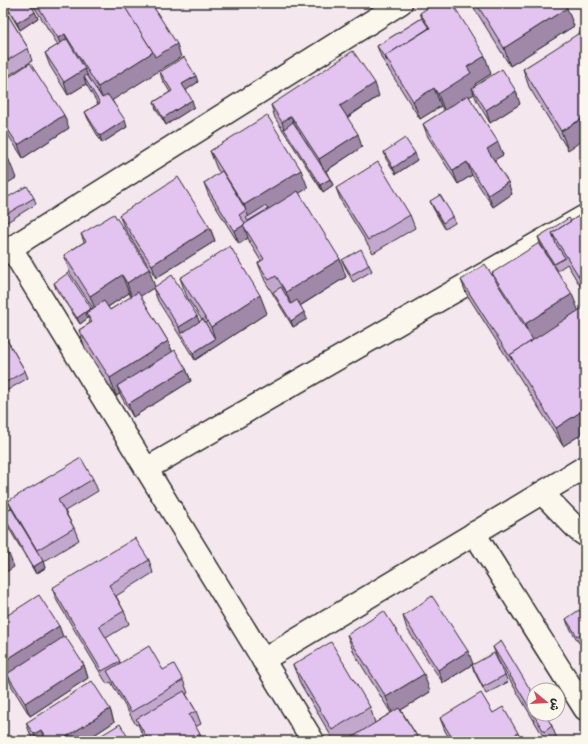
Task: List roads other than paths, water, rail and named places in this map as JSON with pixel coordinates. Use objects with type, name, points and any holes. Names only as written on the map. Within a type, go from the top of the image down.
[{"type":"street","points":[[313,741],[146,469],[7,251],[401,3]]},
{"type":"street","points":[[146,469],[585,216]]},
{"type":"street","points":[[263,660],[585,467]]},
{"type":"street","points":[[542,493],[578,530],[585,535]]},
{"type":"street","points":[[474,533],[585,709]]}]
